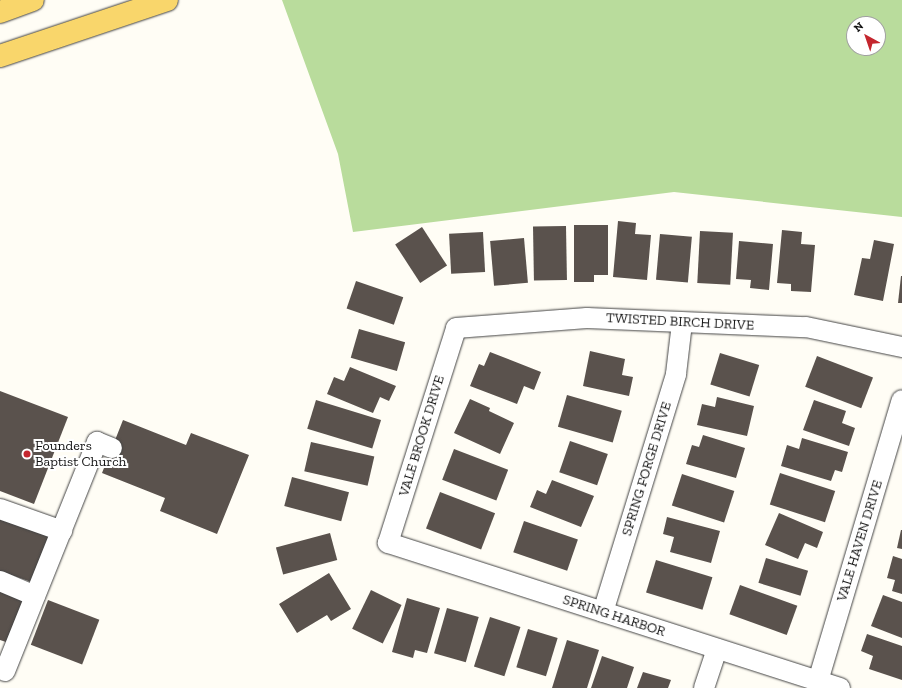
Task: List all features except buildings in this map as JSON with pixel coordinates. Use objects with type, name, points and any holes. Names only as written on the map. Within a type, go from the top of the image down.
[{"type":"main road","points":[[0,5],[32,0]]},
{"type":"main road","points":[[0,12],[32,0]]},
{"type":"main road","points":[[0,56],[167,0]]},
{"type":"street","name":"TWISTED BIRCH DRIVE","points":[[456,328],[587,318],[806,327],[902,347]]},
{"type":"street","name":"SPRING FORGE DRIVE","points":[[603,612],[676,374],[682,323]]},
{"type":"street","name":"VALE BROOK DRIVE","points":[[388,543],[456,328]]},
{"type":"street","name":"VALE HAVEN DRIVE","points":[[818,681],[902,400]]},
{"type":"street","points":[[5,671],[97,442],[112,448]]},
{"type":"street","points":[[0,509],[62,532]]},
{"type":"street","name":"SPRING HARBOR","points":[[388,543],[840,688]]},
{"type":"street","points":[[0,581],[35,596]]},
{"type":"street","points":[[704,688],[717,648]]},
{"type":"green space","points":[[282,0],[902,0],[902,217],[674,192],[353,232],[338,154]]},
{"type":"place","name":"Founders Baptist Church","points":[[27,454]]}]
